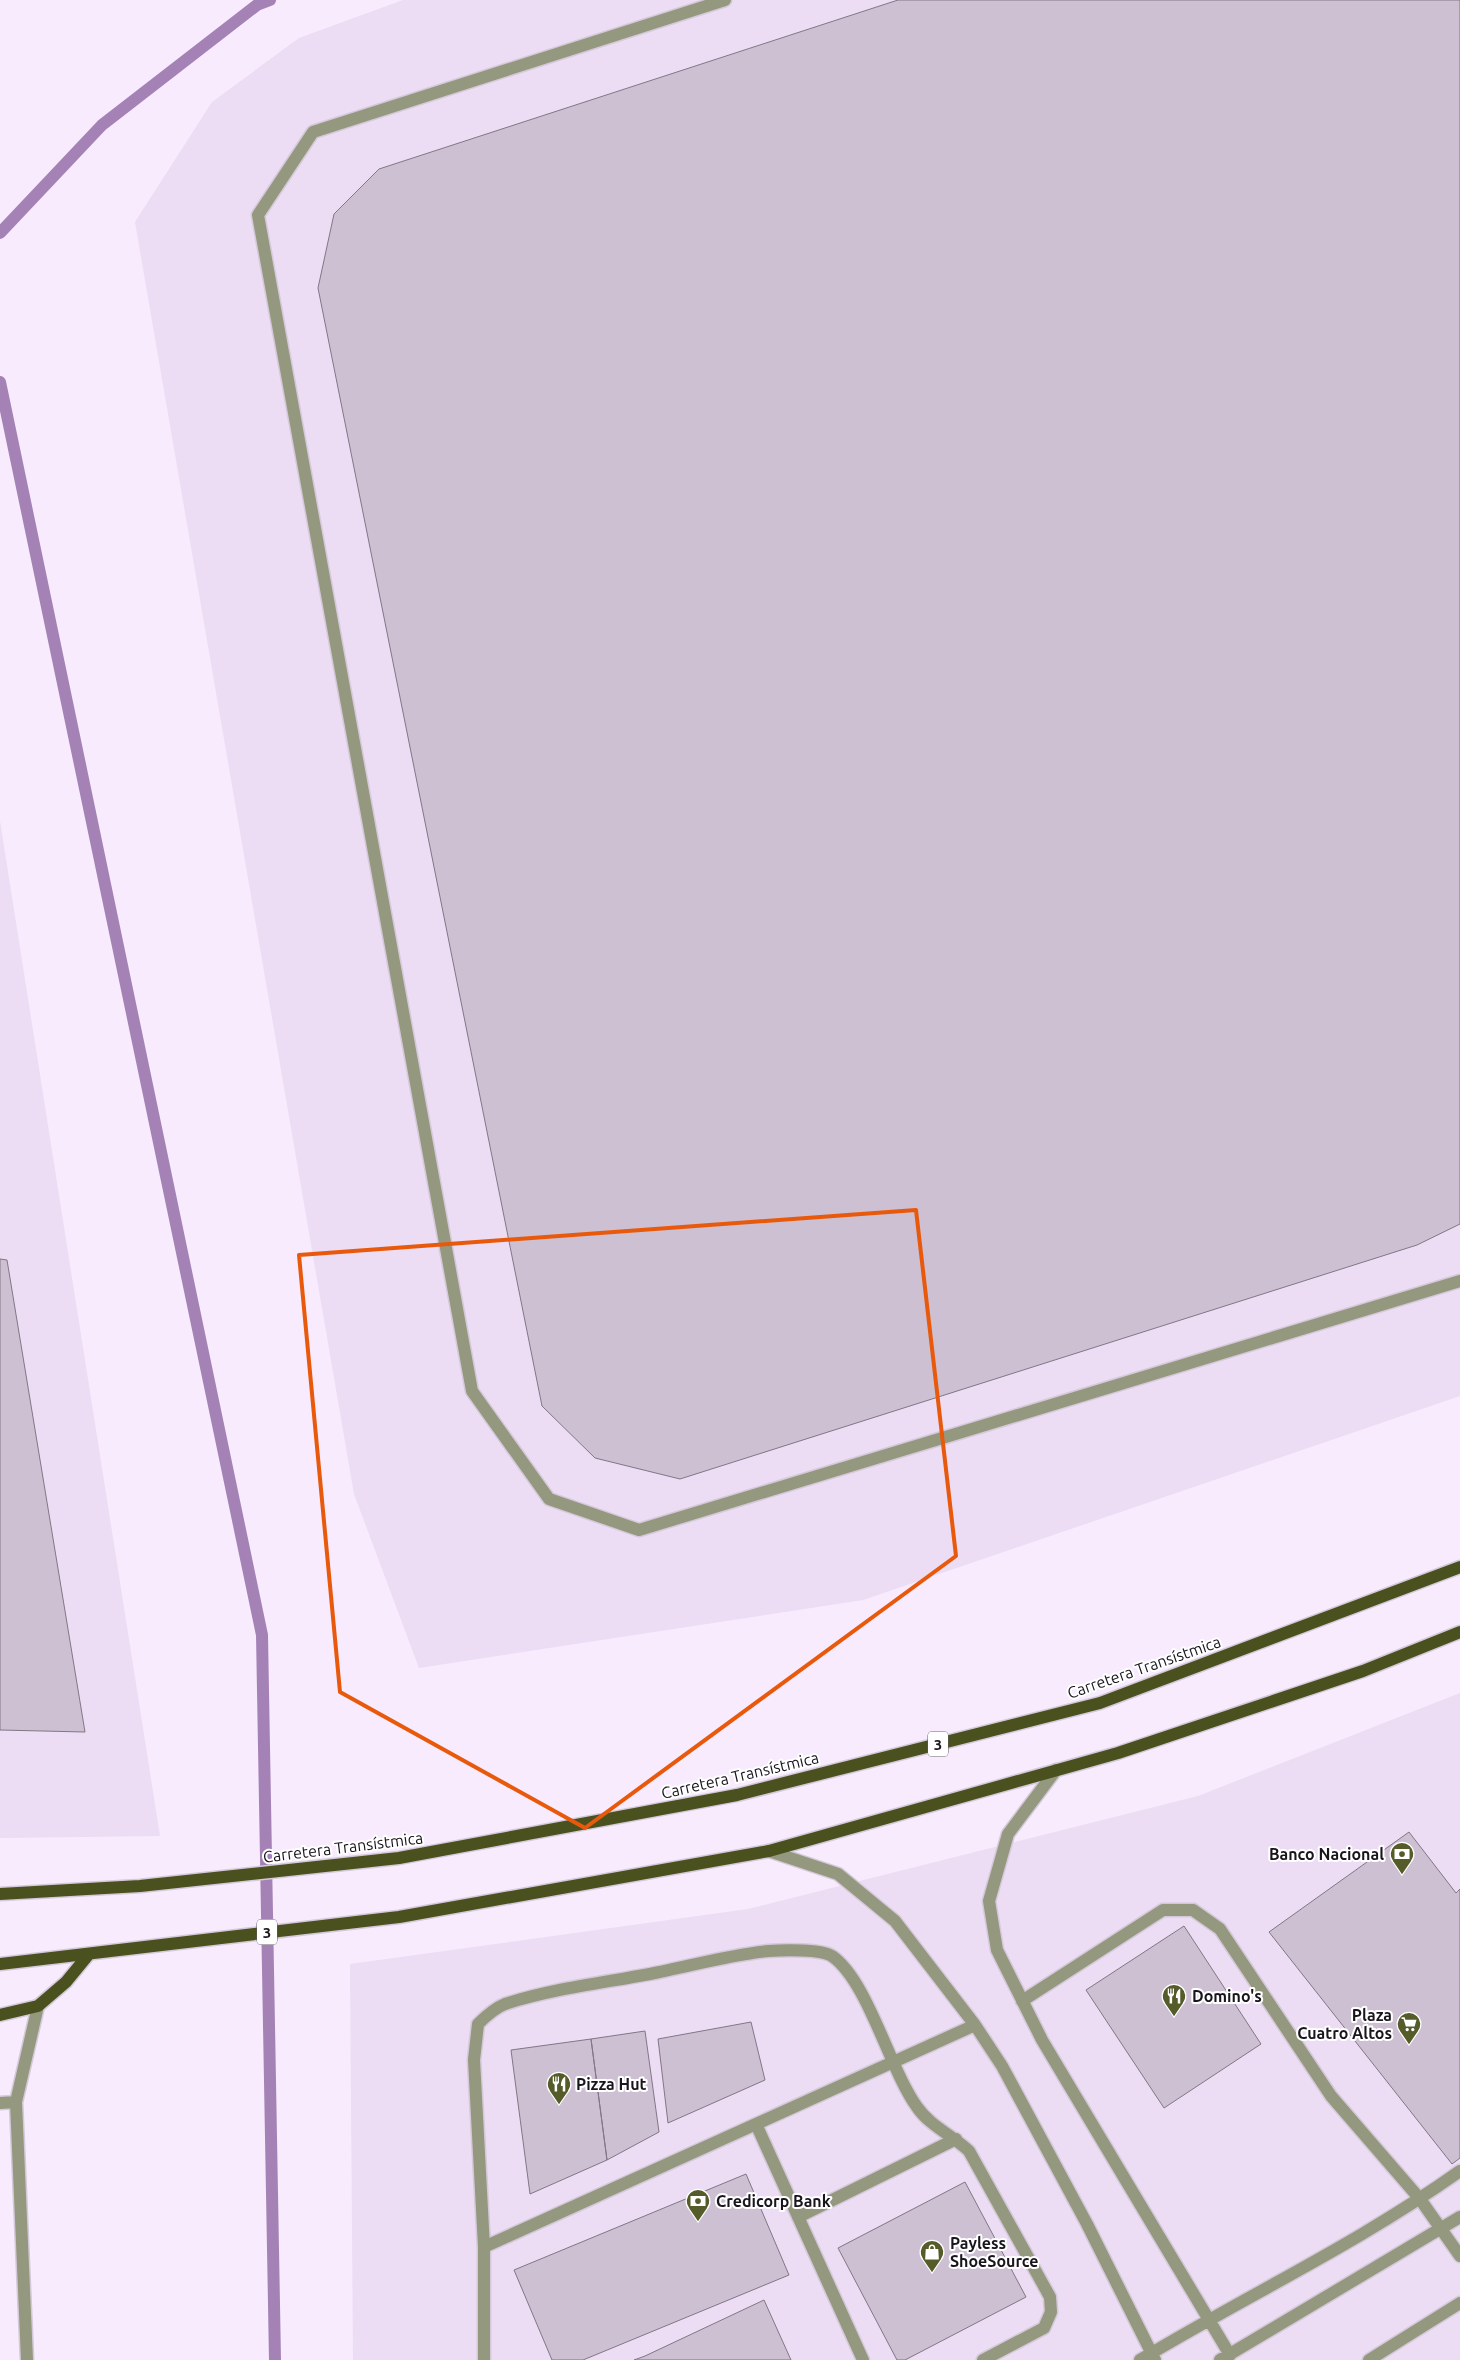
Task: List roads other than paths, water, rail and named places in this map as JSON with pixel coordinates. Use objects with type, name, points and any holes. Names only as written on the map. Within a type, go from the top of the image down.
[{"type":"main road","name":"Carretera Transístmica","points":[[0,1894],[140,1886],[399,1858],[737,1795],[1100,1703],[1460,1567]]},
{"type":"main road","name":"3","points":[[0,1964],[399,1917],[769,1850],[1118,1753],[1363,1671],[1460,1632]]},
{"type":"main road","points":[[0,2015],[38,2006],[66,1982],[89,1954]]},
{"type":"lane","points":[[725,0],[313,132],[258,216],[472,1392],[549,1499],[639,1530],[1460,1282]]},
{"type":"lane","points":[[1056,1770],[1008,1834],[989,1901],[997,1950],[1042,2040],[1210,2320],[1225,2358],[1460,2217]]},
{"type":"lane","points":[[769,1850],[838,1874],[895,1921],[975,2025],[1002,2066],[1088,2224],[1153,2356]]},
{"type":"lane","points":[[1022,2000],[1162,1910],[1193,1910],[1220,1929],[1331,2096],[1420,2199],[1460,2256]]},
{"type":"lane","points":[[484,2360],[484,2247],[474,2060],[478,2024],[504,2004],[768,1951],[808,1951],[831,1955],[854,1978],[892,2063],[917,2107],[935,2126],[956,2139],[969,2151],[1050,2297],[1050,2312],[1044,2328],[983,2360]]},
{"type":"lane","points":[[27,2360],[16,2102],[38,2006]]},
{"type":"lane","points":[[484,2247],[975,2025]]},
{"type":"lane","points":[[0,2103],[16,2102]]},
{"type":"lane","points":[[756,2124],[863,2360]]},
{"type":"lane","points":[[798,2218],[956,2139]]},
{"type":"lane","points":[[1140,2360],[1153,2356],[1210,2320],[1420,2199],[1460,2171]]},
{"type":"lane","points":[[1369,2360],[1460,2303]]},
{"type":"waterway","points":[[0,233],[102,125],[257,5],[270,0]]},
{"type":"waterway","points":[[0,382],[262,1635],[275,2360]]},
{"type":"place","name":"Banco Nacional","points":[[1402,1875]]},
{"type":"place","name":"Domino's","points":[[1174,2017]]},
{"type":"place","name":"Plaza Cuatro Altos","points":[[1409,2045]]},
{"type":"place","name":"Pizza Hut","points":[[559,2105]]},
{"type":"place","name":"Credicorp Bank","points":[[698,2222]]},
{"type":"place","name":"Payless ShoeSource","points":[[932,2273]]}]
